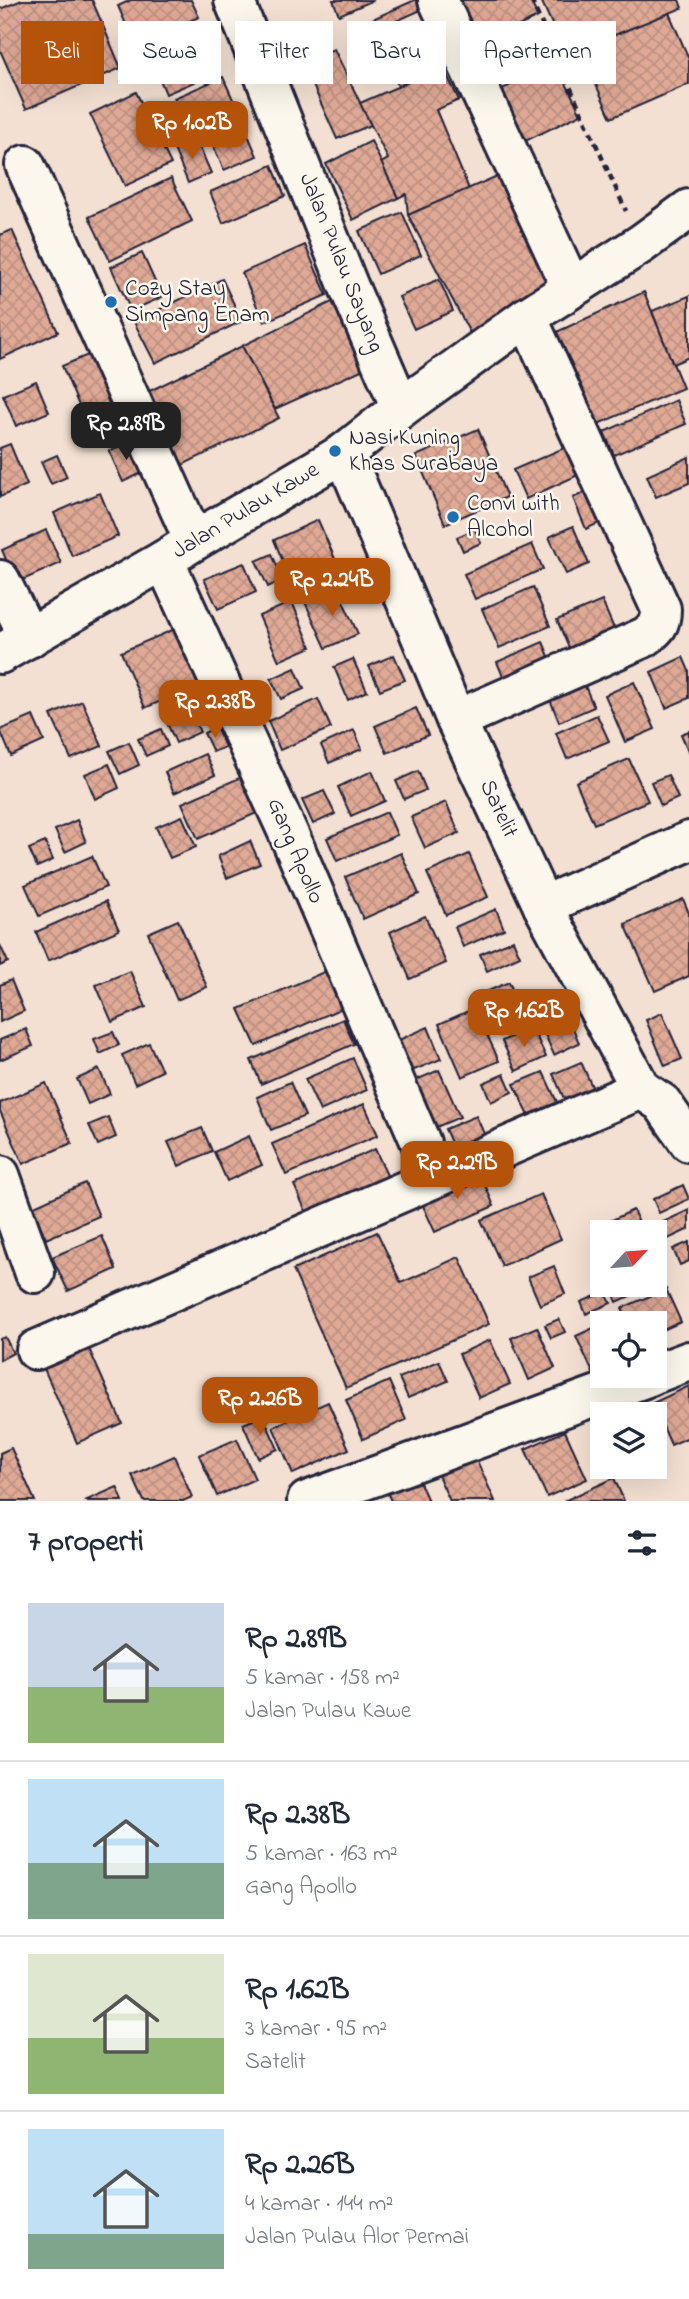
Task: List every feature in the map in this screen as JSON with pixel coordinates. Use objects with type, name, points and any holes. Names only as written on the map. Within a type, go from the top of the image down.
[{"type":"street","name":"Jalan Pulau Sayang","points":[[234,0],[348,285],[401,408]]},
{"type":"street","points":[[438,0],[571,288]]},
{"type":"street","name":"Gang Apollo","points":[[26,165],[290,837],[421,1143]]},
{"type":"street","name":"Jalan Pulau Kawe","points":[[15,646],[344,453],[401,408],[527,317],[641,244],[689,209]]},
{"type":"street","points":[[456,720],[645,637],[658,627],[661,619],[661,609],[527,317]]},
{"type":"street","name":"Satelit","points":[[344,453],[456,720],[543,906],[664,1094],[689,1142]]},
{"type":"street","points":[[0,580],[15,646]]},
{"type":"street","points":[[543,906],[689,841]]},
{"type":"street","points":[[36,1350],[664,1094]]},
{"type":"street","points":[[0,1175],[35,1273]]},
{"type":"street","points":[[667,1370],[689,1362]]},
{"type":"street","points":[[307,1501],[616,1388]]},
{"type":"path","points":[[531,0],[641,244]]},
{"type":"building","points":[[22,0],[92,0],[101,21],[21,21],[21,84],[84,84],[26,109],[0,50],[0,9]]},
{"type":"building","points":[[131,0],[191,0],[199,17],[190,21],[125,21],[118,6]]},
{"type":"building","points":[[333,0],[374,0],[339,15]]},
{"type":"building","points":[[415,0],[421,10],[397,21],[368,21]]},
{"type":"building","points":[[530,0],[538,17],[529,21],[469,21],[460,1]]},
{"type":"building","points":[[541,0],[679,0],[682,8],[616,35],[616,21],[551,21]]},
{"type":"building","points":[[669,13],[689,59],[689,84],[611,118],[596,84],[616,84],[616,34]]},
{"type":"building","points":[[104,28],[118,61],[118,69],[104,75]]},
{"type":"building","points":[[333,49],[347,76],[347,84],[351,84],[371,125],[337,139],[312,84],[333,84]]},
{"type":"building","points":[[446,73],[459,100],[436,110],[469,189],[408,215],[406,194],[398,198],[381,163],[388,159],[360,103],[404,84],[446,84]]},
{"type":"building","points":[[223,77],[235,104],[186,125],[174,98],[207,84],[221,84]]},
{"type":"building","points":[[162,84],[189,84],[166,94]]},
{"type":"building","points":[[513,84],[566,84],[581,114],[511,148],[486,97]]},
{"type":"building","points":[[136,92],[171,164],[125,186],[90,114]]},
{"type":"building","points":[[245,128],[257,156],[224,170],[212,143]]},
{"type":"building","points":[[196,139],[211,173],[188,183],[174,149]]},
{"type":"building","points":[[371,141],[398,198],[353,220],[326,164]]},
{"type":"building","points":[[272,165],[285,196],[223,223],[210,192]]},
{"type":"building","points":[[504,173],[555,278],[470,333],[408,215]]},
{"type":"building","points":[[171,178],[192,221],[110,261],[89,217]]},
{"type":"building","points":[[402,212],[421,255],[378,274],[359,231]]},
{"type":"building","points":[[12,230],[58,332],[0,359],[0,235]]},
{"type":"building","points":[[305,245],[327,295],[264,322],[242,273]]},
{"type":"building","points":[[142,253],[162,297],[131,311],[111,267]]},
{"type":"building","points":[[222,279],[242,321],[155,363],[134,322]]},
{"type":"building","points":[[439,279],[453,311],[414,329],[399,297]]},
{"type":"building","points":[[644,292],[683,388],[591,427],[550,335]]},
{"type":"building","points":[[346,295],[377,363],[275,409],[242,346]]},
{"type":"building","points":[[689,296],[689,357],[673,364],[652,311]]},
{"type":"building","points":[[242,346],[279,418],[172,470],[135,398]]},
{"type":"building","points":[[95,352],[124,420],[91,434],[62,366]]},
{"type":"building","points":[[36,381],[49,412],[16,426],[3,395]]},
{"type":"building","points":[[676,400],[686,424],[614,455],[604,432]]},
{"type":"building","points":[[478,429],[507,497],[445,524],[416,456]]},
{"type":"building","points":[[130,442],[144,472],[123,482],[109,451]]},
{"type":"building","points":[[10,444],[27,485],[0,497],[0,448]]},
{"type":"building","points":[[566,447],[578,475],[526,499],[513,470]]},
{"type":"building","points":[[57,455],[67,477],[51,484],[41,462]]},
{"type":"building","points":[[689,457],[689,483],[656,497],[647,476]]},
{"type":"building","points":[[594,488],[608,519],[586,529],[573,498]]},
{"type":"building","points":[[100,493],[118,536],[72,556],[54,513]]},
{"type":"building","points":[[318,520],[339,568],[294,588],[274,540]]},
{"type":"building","points":[[573,526],[589,564],[566,574],[549,537]]},
{"type":"building","points":[[475,529],[481,543],[463,551],[457,537]]},
{"type":"building","points":[[46,530],[61,563],[16,583],[2,550]]},
{"type":"building","points":[[532,544],[543,569],[475,599],[464,574]]},
{"type":"building","points":[[272,554],[283,580],[268,587],[256,561]]},
{"type":"building","points":[[244,563],[256,592],[218,609],[204,579]]},
{"type":"building","points":[[533,587],[550,626],[499,648],[482,609]]},
{"type":"building","points":[[337,588],[358,634],[326,648],[305,602]]},
{"type":"building","points":[[602,601],[619,640],[574,660],[557,620]]},
{"type":"building","points":[[292,602],[311,647],[279,661],[259,616]]},
{"type":"building","points":[[184,625],[208,681],[145,708],[121,652]]},
{"type":"building","points":[[543,642],[553,666],[507,686],[497,662]]},
{"type":"building","points":[[394,655],[405,680],[380,690],[369,666]]},
{"type":"building","points":[[683,657],[689,671],[689,698],[666,708],[651,672]]},
{"type":"building","points":[[353,659],[367,691],[348,700],[334,667]]},
{"type":"building","points":[[295,668],[304,689],[281,699],[271,679]]},
{"type":"building","points":[[581,677],[594,707],[559,722],[547,692]]},
{"type":"building","points":[[634,682],[655,729],[625,742],[605,695]]},
{"type":"building","points":[[318,699],[331,728],[280,750],[268,721]]},
{"type":"building","points":[[82,701],[102,746],[71,759],[51,715]]},
{"type":"building","points":[[416,708],[428,735],[387,753],[375,726]]},
{"type":"building","points":[[191,711],[200,732],[176,743],[166,721]]},
{"type":"building","points":[[597,715],[609,741],[567,759],[556,733]]},
{"type":"building","points":[[33,716],[44,741],[11,756],[0,730]]},
{"type":"building","points":[[216,727],[225,747],[213,752],[204,733]]},
{"type":"building","points":[[161,729],[168,746],[146,756],[138,739]]},
{"type":"building","points":[[354,730],[362,749],[329,763],[321,745]]},
{"type":"building","points":[[689,731],[689,753],[681,734]]},
{"type":"building","points":[[129,742],[139,765],[120,774],[109,751]]},
{"type":"building","points":[[205,754],[215,775],[174,793],[165,772]]},
{"type":"building","points":[[629,759],[648,801],[594,824],[576,782]]},
{"type":"building","points":[[109,764],[119,788],[95,799],[85,774]]},
{"type":"building","points":[[372,771],[385,801],[351,816],[338,787]]},
{"type":"building","points":[[418,771],[426,790],[404,799],[396,781]]},
{"type":"building","points":[[668,775],[678,798],[661,806],[651,782]]},
{"type":"building","points":[[244,776],[259,812],[198,839],[182,803]]},
{"type":"building","points":[[324,791],[335,814],[313,824],[302,800]]},
{"type":"building","points":[[446,802],[459,833],[425,848],[411,817]]},
{"type":"building","points":[[387,812],[397,835],[337,861],[327,838]]},
{"type":"building","points":[[182,816],[196,847],[170,858],[156,827]]},
{"type":"building","points":[[77,820],[86,842],[65,852],[55,830]]},
{"type":"building","points":[[250,841],[260,864],[227,878],[218,856]]},
{"type":"building","points":[[45,842],[53,860],[37,867],[29,849]]},
{"type":"building","points":[[401,853],[419,894],[363,919],[345,877]]},
{"type":"building","points":[[469,854],[488,897],[446,915],[427,873]]},
{"type":"building","points":[[92,856],[106,887],[39,916],[25,885]]},
{"type":"building","points":[[683,899],[689,913],[689,976],[655,991],[625,924]]},
{"type":"building","points":[[106,901],[119,930],[48,961],[36,932]]},
{"type":"building","points":[[496,909],[504,929],[463,947],[455,927]]},
{"type":"building","points":[[425,916],[446,963],[410,979],[390,932]]},
{"type":"building","points":[[178,920],[207,987],[177,1000],[148,933]]},
{"type":"building","points":[[513,940],[520,956],[487,971],[480,954]]},
{"type":"building","points":[[0,945],[8,962],[0,966]]},
{"type":"building","points":[[333,968],[349,1005],[256,1046],[239,1009]]},
{"type":"building","points":[[130,971],[146,1007],[112,1022],[96,985]]},
{"type":"building","points":[[11,980],[24,1011],[0,1022],[0,985]]},
{"type":"building","points":[[509,982],[527,1023],[500,1036],[481,994]]},
{"type":"building","points":[[475,1008],[499,1061],[462,1077],[439,1024]]},
{"type":"building","points":[[662,1013],[682,1059],[665,1066],[646,1020]]},
{"type":"building","points":[[569,1018],[579,1043],[554,1055],[543,1030]]},
{"type":"building","points":[[343,1019],[354,1044],[261,1084],[251,1060]]},
{"type":"building","points":[[428,1027],[441,1059],[407,1073],[394,1042]]},
{"type":"building","points":[[532,1027],[546,1057],[516,1071],[502,1041]]},
{"type":"building","points":[[26,1029],[33,1046],[0,1060],[0,1040]]},
{"type":"building","points":[[113,1032],[119,1045],[100,1054],[94,1039]]},
{"type":"building","points":[[149,1043],[162,1071],[135,1084],[122,1055]]},
{"type":"building","points":[[353,1058],[367,1090],[320,1111],[305,1079]]},
{"type":"building","points":[[581,1062],[594,1091],[566,1103],[553,1074]]},
{"type":"building","points":[[99,1069],[110,1094],[88,1104],[77,1079]]},
{"type":"building","points":[[439,1070],[460,1117],[427,1131],[407,1084]]},
{"type":"building","points":[[543,1072],[558,1104],[529,1116],[514,1084]]},
{"type":"building","points":[[504,1074],[512,1092],[491,1102],[483,1083]]},
{"type":"building","points":[[290,1082],[305,1116],[271,1130],[257,1097]]},
{"type":"building","points":[[46,1083],[72,1143],[23,1164],[0,1111],[0,1103]]},
{"type":"building","points":[[364,1104],[378,1135],[286,1175],[272,1144]]},
{"type":"building","points":[[476,1116],[487,1140],[456,1154],[445,1129]]},
{"type":"building","points":[[108,1117],[116,1137],[98,1145],[89,1125]]},
{"type":"building","points":[[202,1128],[212,1151],[179,1166],[168,1142]]},
{"type":"building","points":[[249,1136],[262,1165],[227,1181],[214,1152]]},
{"type":"building","points":[[375,1149],[390,1182],[309,1218],[294,1185]]},
{"type":"building","points":[[479,1171],[494,1206],[435,1232],[419,1197]]},
{"type":"building","points":[[85,1183],[99,1216],[46,1239],[32,1207]]},
{"type":"building","points":[[683,1185],[689,1199],[659,1213],[653,1199]]},
{"type":"building","points":[[541,1194],[561,1239],[502,1266],[481,1220]]},
{"type":"building","points":[[633,1210],[638,1220],[612,1220]]},
{"type":"building","points":[[689,1210],[689,1229],[667,1240],[667,1220]]},
{"type":"building","points":[[377,1232],[401,1283],[459,1257],[489,1324],[346,1388],[293,1270]]},
{"type":"building","points":[[102,1236],[116,1269],[68,1291],[52,1257]]},
{"type":"building","points":[[689,1242],[689,1261],[680,1265],[673,1249]]},
{"type":"building","points":[[554,1266],[565,1294],[540,1305],[528,1277]]},
{"type":"building","points":[[667,1291],[681,1322],[667,1328],[667,1311],[623,1311],[622,1308],[647,1297],[667,1297]]},
{"type":"building","points":[[593,1297],[608,1297],[611,1303],[586,1314],[581,1302]]},
{"type":"building","points":[[615,1297],[628,1297],[617,1302]]},
{"type":"building","points":[[559,1319],[565,1332],[551,1338],[545,1325]]},
{"type":"building","points":[[537,1327],[555,1368],[529,1380],[511,1338]]},
{"type":"building","points":[[590,1330],[590,1366],[576,1336]]},
{"type":"building","points":[[5,1337],[13,1353],[0,1360],[0,1339]]},
{"type":"building","points":[[490,1340],[510,1384],[479,1398],[459,1354]]},
{"type":"building","points":[[86,1342],[122,1423],[77,1443],[41,1362]]},
{"type":"building","points":[[439,1361],[448,1381],[408,1398],[399,1378]]},
{"type":"building","points":[[389,1381],[406,1420],[363,1439],[346,1400]]},
{"type":"building","points":[[689,1386],[689,1437],[671,1445],[667,1436],[667,1402],[655,1402]]},
{"type":"building","points":[[328,1402],[349,1449],[293,1474],[273,1427]]},
{"type":"building","points":[[263,1416],[278,1449],[258,1458],[243,1424]]},
{"type":"building","points":[[565,1431],[587,1479],[547,1497],[525,1449]]},
{"type":"building","points":[[237,1439],[255,1479],[217,1496],[199,1455]]},
{"type":"building","points":[[11,1448],[35,1501],[0,1501],[0,1453]]},
{"type":"building","points":[[473,1452],[495,1501],[450,1501],[435,1469]]},
{"type":"building","points":[[174,1456],[192,1497],[183,1501],[144,1501],[132,1475]]},
{"type":"building","points":[[417,1476],[428,1501],[391,1501],[386,1490]]},
{"type":"building","points":[[614,1479],[624,1501],[564,1501]]},
{"type":"building","points":[[117,1487],[123,1501],[85,1501]]},
{"type":"place","name":"Cozy Stay Simpang Enam","points":[[111,302]]},
{"type":"place","name":"Nasi Kuning Khas Surabaya","points":[[335,451]]},
{"type":"place","name":"Convi with Alcohol","points":[[453,517]]}]
